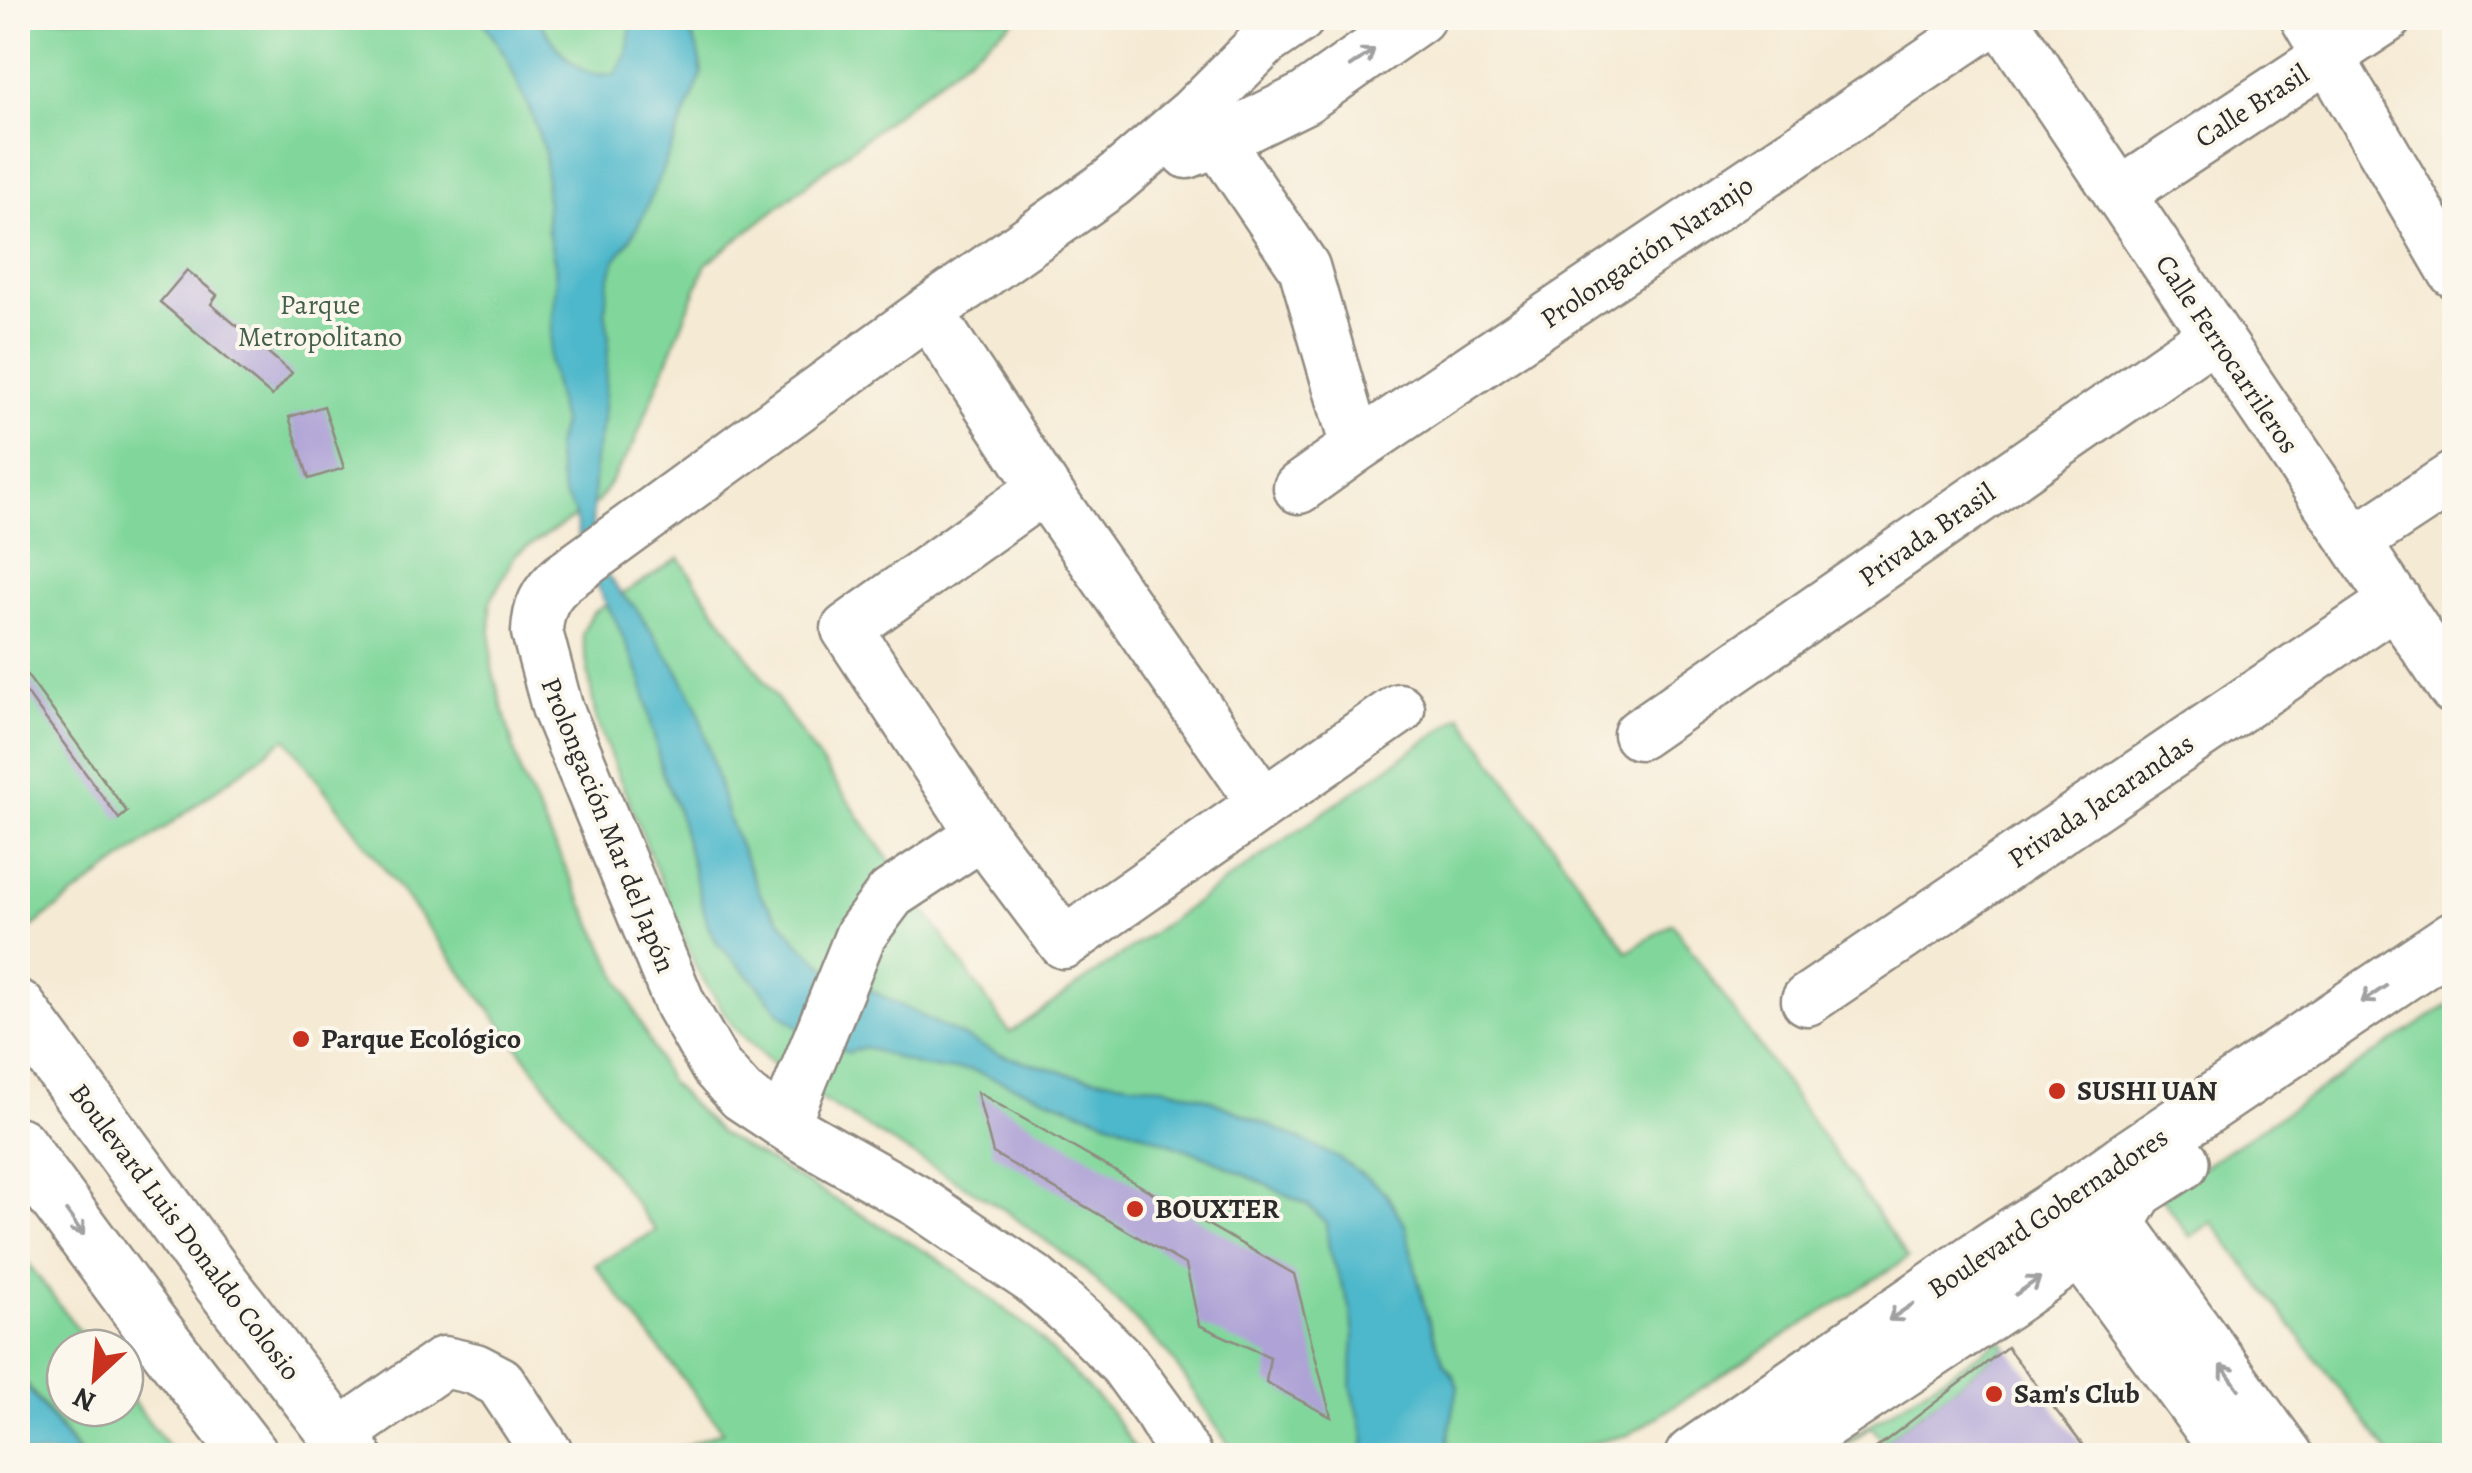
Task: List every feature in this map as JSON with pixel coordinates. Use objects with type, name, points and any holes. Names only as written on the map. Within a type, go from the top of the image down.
[{"type":"main road","name":"Boulevard Gobernadores","points":[[1772,1456],[2006,1301],[2085,1217],[2125,1161],[2454,939]]},
{"type":"main road","name":"Boulevard Gobernadores","points":[[1693,1456],[2085,1217],[2137,1190],[2454,986]]},
{"type":"main road","name":"Boulevard Luis Donaldo Colosio","points":[[18,1008],[346,1446]]},
{"type":"main road","points":[[18,1145],[251,1456]]},
{"type":"street","points":[[1206,127],[1305,98],[1419,18]]},
{"type":"street","name":"Calle Ferrocarrileros","points":[[1998,18],[2454,689]]},
{"type":"street","name":"Prolongación Naranjo","points":[[1299,488],[1998,18]]},
{"type":"street","name":"Calle Brasil","points":[[2119,194],[2317,37],[2386,18]]},
{"type":"street","points":[[1270,25],[1305,98]]},
{"type":"street","points":[[1206,127],[1270,25]]},
{"type":"street","points":[[2317,37],[2454,272]]},
{"type":"street","points":[[1206,127],[1304,267],[1356,447]]},
{"type":"street","name":"Prolongación Mar del Japón","points":[[1186,1456],[1124,1364],[1033,1280],[917,1201],[742,1096],[716,1067],[680,1004],[557,707],[537,632],[544,598],[574,570],[1112,183],[1206,127]]},
{"type":"street","points":[[928,312],[1044,488],[1264,804]]},
{"type":"street","name":"Privada Brasil","points":[[1638,734],[2214,336]]},
{"type":"street","points":[[2355,542],[2454,477]]},
{"type":"street","points":[[1044,488],[847,629],[982,834],[1064,944],[1399,709]]},
{"type":"street","name":"Privada Jacarandas","points":[[1807,1000],[2396,601]]},
{"type":"street","points":[[784,1124],[860,934],[891,894],[982,834]]},
{"type":"street","points":[[2085,1217],[2230,1456]]},
{"type":"street","points":[[2085,1217],[2288,1456]]},
{"type":"street","points":[[346,1446],[444,1362],[474,1369],[500,1382],[549,1456]]},
{"type":"green space","name":"Parque Metropolitano","points":[[18,18],[1017,18],[706,264],[634,444],[598,502],[515,555],[490,602],[492,669],[521,775],[669,1082],[721,1134],[937,1258],[1029,1328],[1109,1410],[1139,1455],[663,1455],[723,1431],[595,1265],[656,1231],[286,738],[18,937]]},
{"type":"green space","points":[[679,558],[1010,1033],[1461,716],[1628,952],[1672,923],[1908,1258],[1628,1435],[1536,1456],[1235,1455],[1168,1353],[1084,1269],[1003,1209],[789,1080],[733,1026],[696,968],[596,720],[582,633],[593,613]]},
{"type":"green space","points":[[2454,1001],[2454,1455],[2390,1455],[2212,1222],[2190,1237],[2160,1195]]},
{"type":"green space","points":[[18,1250],[77,1328],[45,1328],[45,1408],[18,1373]]},
{"type":"green space","points":[[2001,1340],[2007,1347],[1884,1442],[1871,1426],[1833,1455],[1822,1456]]},
{"type":"green space","points":[[145,1417],[175,1455],[81,1455],[60,1428],[145,1428]]},
{"type":"water","points":[[481,18],[538,18],[566,57],[593,74],[615,75],[627,54],[632,18],[684,18],[698,50],[702,74],[644,214],[615,260],[608,283],[605,310],[609,336],[603,421],[595,458],[592,529],[601,565],[636,608],[697,706],[729,820],[762,898],[826,968],[998,1054],[1073,1075],[1169,1088],[1204,1097],[1340,1159],[1385,1192],[1405,1225],[1426,1313],[1444,1363],[1458,1387],[1448,1439],[1450,1455],[1362,1455],[1365,1438],[1351,1386],[1351,1310],[1329,1249],[1326,1223],[1308,1205],[1207,1157],[971,1070],[917,1065],[864,1047],[849,1053],[779,1012],[718,944],[708,926],[678,811],[662,772],[641,678],[588,571],[574,511],[563,494],[555,450],[562,423],[549,362],[556,283],[547,227],[545,152],[505,55]]},
{"type":"water","points":[[18,1375],[45,1410],[45,1428],[58,1428],[79,1455],[18,1455]]},
{"type":"building","points":[[187,270],[217,295],[211,304],[292,373],[272,396],[160,302]]},
{"type":"building","points":[[324,406],[344,468],[309,479],[289,417]]},
{"type":"building","points":[[18,663],[127,812],[119,819],[18,681]]},
{"type":"building","name":"BOUXTER","points":[[977,1092],[1294,1274],[1331,1417],[1266,1382],[1270,1357],[1199,1325],[1186,1265],[993,1153]]},
{"type":"building","name":"Sam's Club","points":[[2007,1347],[2091,1456],[1866,1456],[1884,1442]]},
{"type":"place","name":"Parque Ecológico","points":[[301,1039]]},
{"type":"place","name":"SUSHI UAN","points":[[2057,1091]]},
{"type":"place","name":"BOUXTER","points":[[1135,1209]]},
{"type":"place","name":"Sam's Club","points":[[1994,1394]]}]
